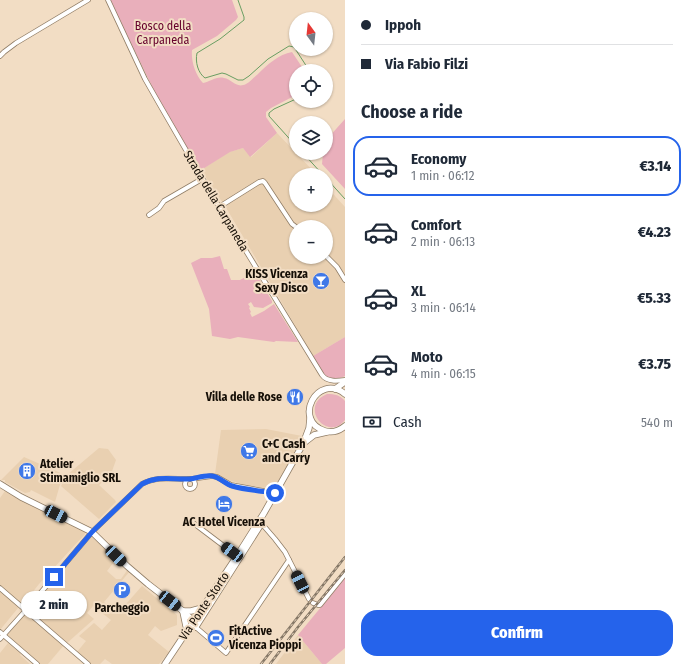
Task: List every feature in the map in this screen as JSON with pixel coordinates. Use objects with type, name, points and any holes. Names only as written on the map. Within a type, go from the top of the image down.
[{"type":"main road","points":[[345,381],[335,389],[345,394]]},
{"type":"main road","name":"Via Ponte Storto","points":[[165,664],[187,631],[194,624],[202,608],[261,522],[275,493],[303,444],[309,428],[310,404],[314,396],[321,391],[335,389]]},
{"type":"main road","points":[[310,418],[315,426],[328,432]]},
{"type":"main road","name":"Via Ponte Storto","points":[[303,444],[314,435],[336,431],[345,426]]},
{"type":"main road","points":[[0,485],[92,532],[148,584],[185,612],[190,614],[194,624]]},
{"type":"main road","points":[[185,612],[191,612],[202,608]]},
{"type":"main road","points":[[185,612],[187,631]]},
{"type":"street","points":[[0,56],[16,43],[88,0]]},
{"type":"street","name":"Strada della Carpaneda","points":[[108,0],[145,79],[202,179],[324,378],[332,381],[345,381]]},
{"type":"street","points":[[149,216],[164,202],[202,179]]},
{"type":"street","points":[[219,207],[263,181],[289,220]]},
{"type":"street","points":[[333,263],[345,280]]},
{"type":"street","points":[[175,479],[185,484],[186,487],[193,488],[195,484],[208,476]]},
{"type":"street","points":[[0,639],[92,532],[142,484],[156,479],[190,479],[208,476],[217,477],[231,485],[275,493]]},
{"type":"street","points":[[185,484],[186,481],[190,479]]},
{"type":"street","points":[[190,479],[193,480],[195,484]]},
{"type":"street","points":[[192,522],[237,556]]},
{"type":"street","points":[[288,560],[226,653],[194,624],[261,522],[285,552],[311,601],[320,605],[345,574]]},
{"type":"street","points":[[0,588],[88,664]]},
{"type":"street","points":[[0,632],[37,664]]},
{"type":"shaded area","points":[[277,133],[289,146],[289,160],[303,160],[310,168],[289,168],[289,212],[333,212],[333,194],[345,207],[345,337],[313,356],[228,211],[201,170],[229,152],[243,148],[251,157]]},
{"type":"shaded area","points":[[266,429],[302,436],[274,490],[244,485],[213,475],[215,474],[221,430]]},
{"type":"shaded area","points":[[99,448],[108,449],[116,460],[111,474],[99,485],[116,502],[99,519],[61,486],[67,475]]},
{"type":"shaded area","points":[[24,457],[63,474],[55,502],[31,490],[30,492],[25,493],[5,482],[5,480],[1,480]]},
{"type":"shaded area","points":[[5,491],[85,532],[85,534],[39,584],[23,604],[21,604],[0,586],[0,498]]},
{"type":"shaded area","points":[[92,537],[116,559],[107,571],[116,579],[121,579],[128,569],[130,571],[104,602],[118,613],[142,586],[177,615],[177,625],[161,631],[155,626],[148,635],[169,652],[159,664],[112,664],[105,659],[100,664],[90,664],[77,652],[86,641],[79,636],[94,623],[102,630],[111,620],[93,606],[87,613],[94,619],[67,643],[27,608],[89,538]]},
{"type":"shaded area","points":[[0,589],[18,608],[0,630]]},
{"type":"shaded area","points":[[24,611],[64,645],[48,664],[38,664],[3,634]]},
{"type":"shaded area","points":[[298,635],[322,664],[276,664]]},
{"type":"shaded area","points":[[8,643],[30,664],[0,664],[0,653]]},
{"type":"green space","name":"Bosco della Carpaneda","points":[[106,0],[232,0],[238,17],[217,36],[192,50],[194,67],[203,83],[216,78],[221,78],[227,79],[237,85],[243,85],[249,82],[265,67],[282,55],[289,53],[289,56],[295,56],[300,64],[289,64],[289,99],[266,112],[266,117],[277,133],[250,157],[243,148],[230,152],[198,172],[161,105],[127,35],[120,28]]},
{"type":"green space","points":[[345,119],[345,189],[333,176],[333,168],[326,168],[322,164],[322,160],[333,160],[333,132]]},
{"type":"green space","points":[[220,256],[224,269],[227,269],[231,280],[240,280],[255,272],[272,301],[272,303],[263,308],[254,307],[251,302],[248,304],[252,317],[274,304],[298,342],[274,342],[238,337],[230,339],[212,336],[209,309],[191,263],[201,258]]},
{"type":"green space","points":[[345,337],[345,376],[341,378],[330,378],[325,376],[313,356]]},
{"type":"green space","points":[[327,394],[337,395],[345,401],[345,420],[338,426],[331,427],[324,425],[318,420],[315,414],[315,406],[319,400]]},
{"type":"green space","points":[[345,578],[345,648],[326,664],[322,664],[298,635]]},
{"type":"waterway","points":[[238,0],[244,20],[220,39],[197,53],[196,60],[198,67],[205,78],[222,73],[238,80],[243,80],[268,59],[289,46],[294,47],[305,64]]},
{"type":"waterway","points":[[289,102],[269,113],[269,116],[289,138]]},
{"type":"waterway","points":[[309,160],[317,168]]},
{"type":"waterway","points":[[333,186],[345,199]]},
{"type":"railway","points":[[261,664],[345,557]]},
{"type":"railway","points":[[270,664],[345,570]]},
{"type":"place","name":"KISS Vicenza Sexy Disco","points":[[321,281]]},
{"type":"place","name":"Villa delle Rose","points":[[295,397]]},
{"type":"place","name":"C+C Cash and Carry","points":[[249,451]]},
{"type":"place","name":"Atelier Stimamiglio SRL","points":[[27,471]]},
{"type":"place","name":"AC Hotel Vicenza","points":[[224,504]]},
{"type":"place","name":"Parcheggio","points":[[122,590]]},
{"type":"place","name":"FitActive Vicenza Pioppi","points":[[216,638]]},
{"type":"route","points":[[54,577],[92,532],[142,484],[149,481],[166,478],[189,479],[212,476],[217,477],[231,485],[275,493]]}]
